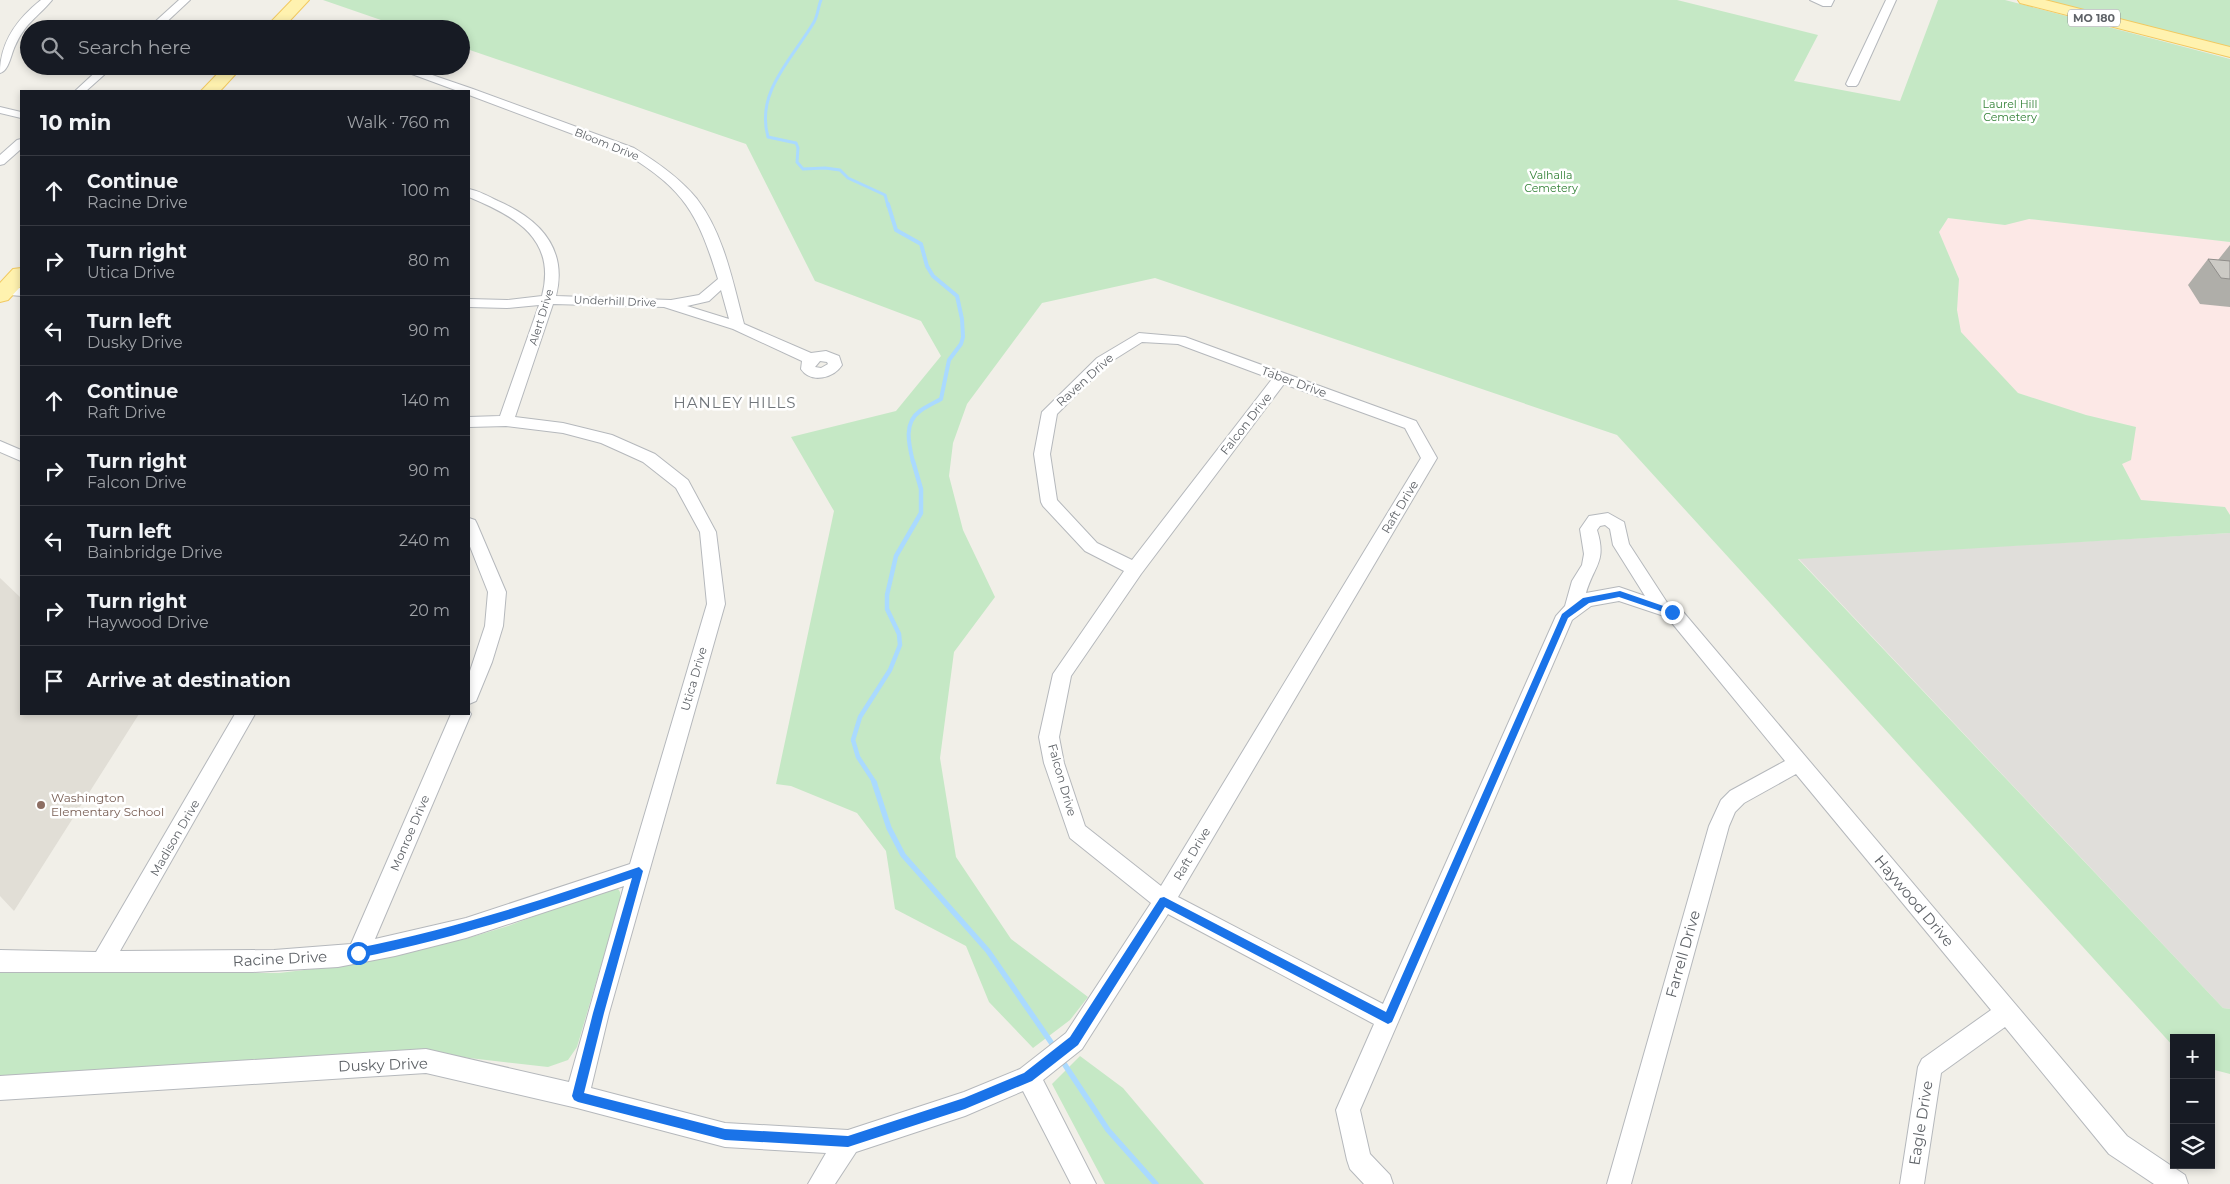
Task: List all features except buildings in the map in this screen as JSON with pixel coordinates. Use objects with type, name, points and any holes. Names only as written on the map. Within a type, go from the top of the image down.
[{"type":"main road","points":[[281,20],[301,0]]},
{"type":"main road","name":"MO 180","points":[[2026,0],[2230,52]]},
{"type":"main road","points":[[211,90],[226,75]]},
{"type":"main road","points":[[5,293],[20,275]]},
{"type":"street","points":[[24,20],[47,0]]},
{"type":"street","points":[[162,20],[185,0]]},
{"type":"street","points":[[1815,0],[1828,2]]},
{"type":"street","points":[[1852,84],[1891,0]]},
{"type":"street","points":[[0,70],[20,26]]},
{"type":"street","points":[[81,90],[99,75]]},
{"type":"street","name":"Bloom Drive","points":[[422,75],[466,90]]},
{"type":"street","name":"Bloom Drive","points":[[470,91],[630,151],[644,159],[685,193],[698,211],[726,280],[738,326]]},
{"type":"street","points":[[0,110],[20,115]]},
{"type":"street","points":[[0,161],[20,144]]},
{"type":"street","name":"Alert Drive","points":[[470,193],[512,212],[533,229],[545,244],[551,258],[552,278],[548,300],[506,421]]},
{"type":"street","name":"Underhill Drive","points":[[470,303],[507,304],[548,300],[612,300],[671,304],[704,298],[726,280]]},
{"type":"street","name":"Underhill Drive","points":[[671,304],[738,326],[811,360]]},
{"type":"street","name":"Taber Drive","points":[[1139,337],[1180,340],[1411,425],[1429,458]]},
{"type":"street","name":"Raven Drive","points":[[1134,569],[1090,547],[1049,502],[1042,454],[1050,412],[1102,361],[1139,337]]},
{"type":"street","name":"Falcon Drive","points":[[1282,378],[1134,569],[1062,674],[1049,738],[1054,763],[1077,832],[1164,901],[1388,1018]]},
{"type":"street","name":"Utica Drive","points":[[470,422],[506,421],[563,428],[606,438],[650,458],[682,484],[708,532],[716,604],[598,1013],[578,1096]]},
{"type":"street","points":[[0,446],[20,456]]},
{"type":"street","name":"Raft Drive","points":[[848,1142],[965,1104],[1037,1070],[1074,1041],[1164,901],[1429,458]]},
{"type":"street","name":"Haywood Drive","points":[[1573,610],[1581,582],[1590,566],[1593,554],[1588,529],[1595,520],[1608,519],[1618,526],[1621,545],[1662,608]]},
{"type":"street","points":[[470,526],[497,592],[494,626],[483,662],[470,694]]},
{"type":"street","name":"Haywood Drive","points":[[1573,610],[1586,600],[1620,594],[1672,612],[2118,1145],[2176,1184]]},
{"type":"street","points":[[1380,1184],[1359,1160],[1348,1110],[1565,616],[1573,610]]},
{"type":"street","name":"Madison Drive","points":[[102,962],[244,715]]},
{"type":"street","name":"Monroe Drive","points":[[358,953],[461,715]]},
{"type":"street","name":"Farrell Drive","points":[[1620,1184],[1719,826],[1728,806],[1737,797],[1799,763]]},
{"type":"street","name":"Racine Drive","points":[[0,961],[298,961],[358,953],[418,941],[530,909],[639,871]]},
{"type":"street","name":"Eagle Drive","points":[[1912,1184],[1930,1068],[2007,1012]]},
{"type":"street","name":"Dusky Drive","points":[[0,1088],[426,1061],[578,1096],[725,1135],[848,1142]]},
{"type":"street","points":[[1037,1070],[1084,1184]]},
{"type":"street","points":[[820,1184],[848,1142]]},
{"type":"shaded area","points":[[1948,218],[2005,225],[2029,219],[2230,242],[2230,515],[2225,507],[2141,500],[2122,464],[2136,427],[2086,415],[2018,393],[1989,364],[1961,332],[1957,310],[1959,279],[1939,232]]},
{"type":"shaded area","points":[[2230,533],[2230,1009],[2223,1008],[1798,558]]},
{"type":"shaded area","name":"Washington Elementary School","points":[[0,578],[20,597],[20,715],[138,715],[14,911],[0,896]]},
{"type":"green space","points":[[323,0],[1677,0],[1818,35],[1794,81],[1900,101],[1938,0],[2005,0],[2230,59],[2230,242],[2029,219],[2005,225],[1948,218],[1939,232],[1959,279],[1957,310],[1961,332],[2018,393],[2086,415],[2136,427],[2131,460],[2122,464],[2141,500],[2225,507],[2230,515],[2230,533],[1798,559],[2223,1008],[2230,1009],[2230,1074],[2215,1070],[2215,1034],[2170,1034],[2170,1043],[1617,435],[1155,278],[1042,303],[967,404],[953,443],[949,476],[963,530],[995,597],[954,652],[940,758],[956,857],[1011,939],[1088,997],[1070,1020],[1033,1048],[989,1002],[966,946],[895,909],[886,851],[857,813],[791,786],[776,784],[834,511],[791,437],[896,411],[941,356],[921,321],[815,281],[746,144],[470,50],[470,20],[381,20]]},
{"type":"green space","points":[[2046,0],[2230,0],[2230,47]]},
{"type":"green space","points":[[617,887],[620,892],[620,901],[577,1047],[568,1060],[548,1067],[426,1053],[0,1079],[0,972],[279,973],[346,965],[465,939],[508,926]]},
{"type":"green space","points":[[1080,1056],[1123,1088],[1204,1184],[1105,1184],[1052,1084]]},
{"type":"waterway","points":[[821,0],[814,22],[778,76],[771,90],[765,121],[768,137],[796,143],[798,148],[797,162],[803,169],[825,168],[840,170],[848,178],[885,195],[888,206]]},
{"type":"waterway","points":[[888,204],[896,230],[921,244],[927,266],[933,276],[957,296],[962,319],[963,337],[961,344],[949,360],[941,399],[920,411],[911,422],[909,435],[913,462]]},
{"type":"waterway","points":[[875,783],[858,757],[853,740],[860,717],[890,670],[900,645],[899,634],[887,609],[887,595],[896,556],[921,513],[921,489],[913,461]]},
{"type":"waterway","points":[[874,782],[889,828],[903,855],[988,951],[1055,1048]]},
{"type":"waterway","points":[[1061,1059],[1108,1130],[1156,1184]]},
{"type":"place","name":"Washington Elementary School","points":[[41,805]]},
{"type":"district","name":"HANLEY HILLS","points":[[735,403]]},
{"type":"route","points":[[358,953],[418,941],[530,909],[639,871],[598,1013],[578,1096],[725,1135],[848,1142],[965,1104],[1028,1077],[1074,1041],[1164,901],[1388,1018],[1565,616],[1586,600],[1620,594],[1672,612]]},
{"type":"park label","name":"Laurel Hill Cemetery","points":[[2010,110]]},
{"type":"park label","name":"Valhalla Cemetery","points":[[1551,181]]}]
